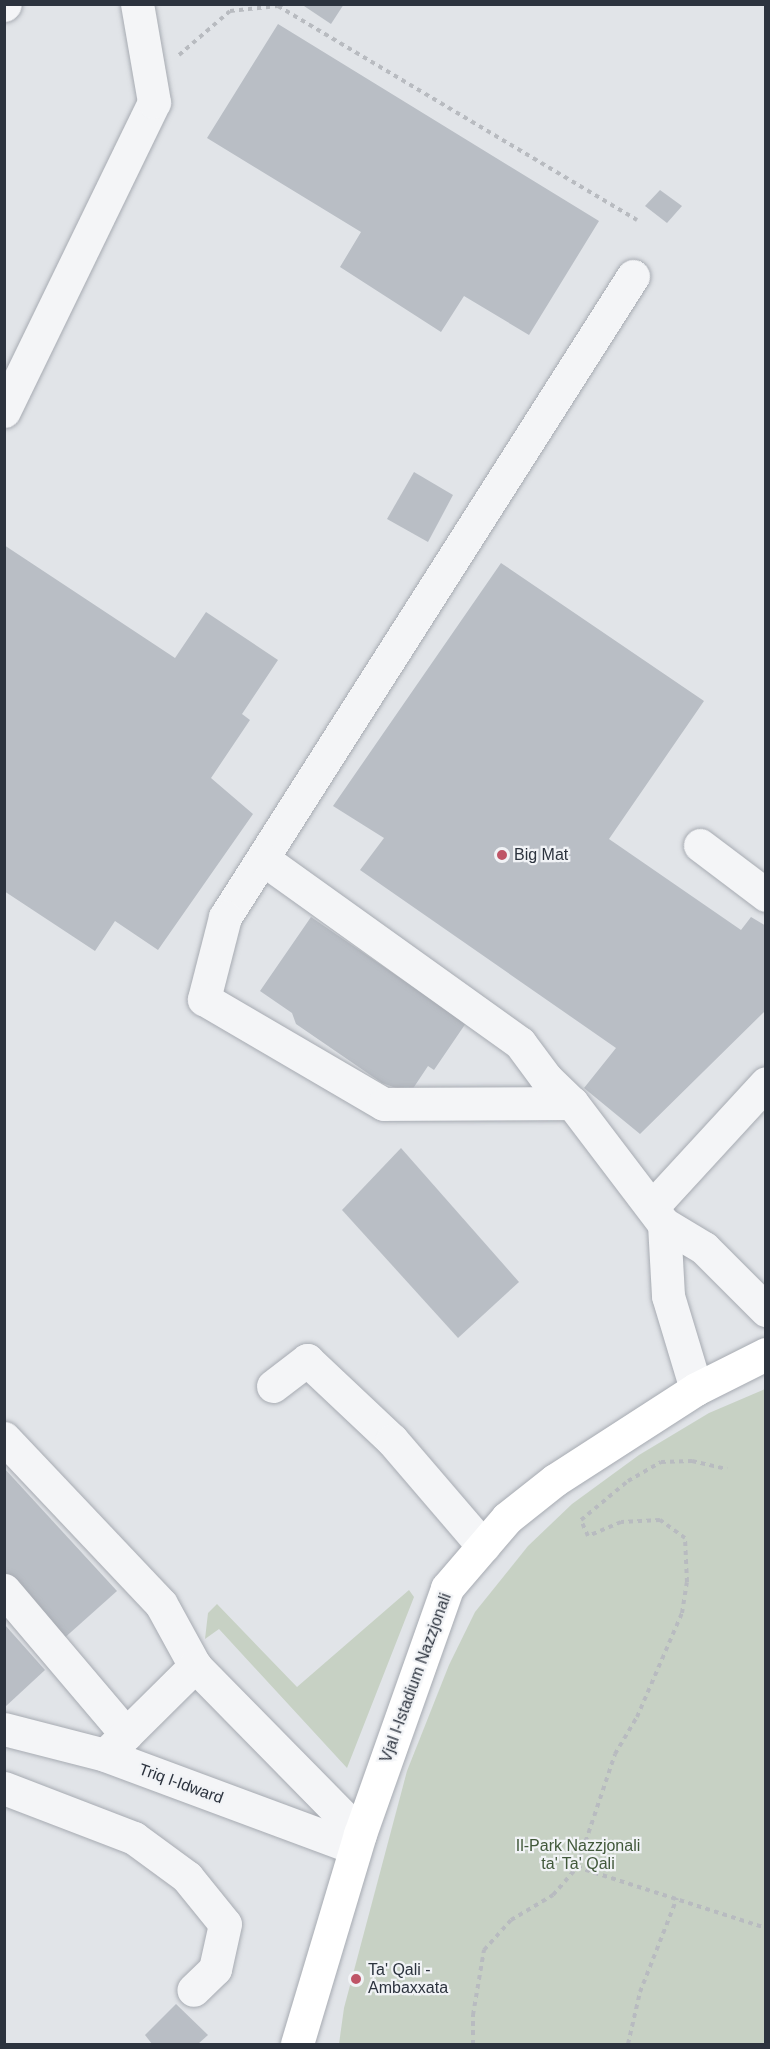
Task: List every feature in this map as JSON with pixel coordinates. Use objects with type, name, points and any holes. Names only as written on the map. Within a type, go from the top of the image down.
[{"type":"main road","name":"Vjal l-Istadium Nazzjonali","points":[[297,2044],[357,1841],[447,1588],[507,1518],[555,1480],[696,1389],[765,1354]]},
{"type":"street","points":[[4,411],[154,102],[137,4]]},
{"type":"street","points":[[572,1103],[384,1104],[204,999],[225,917],[633,276]]},
{"type":"street","points":[[700,845],[765,895]]},
{"type":"street","points":[[262,859],[520,1043],[546,1078],[572,1103],[658,1215],[704,1248],[765,1310]]},
{"type":"street","points":[[696,1389],[668,1296],[658,1215],[765,1083]]},
{"type":"street","points":[[273,1386],[308,1360],[392,1440],[483,1546]]},
{"type":"street","points":[[4,1438],[161,1604],[195,1666],[357,1841]]},
{"type":"street","points":[[4,1590],[116,1744],[195,1666]]},
{"type":"street","name":"Triq l-Idward","points":[[4,1729],[116,1744],[357,1841]]},
{"type":"street","points":[[4,1788],[134,1838],[187,1877],[225,1924],[215,1969],[193,1990]]},
{"type":"path","points":[[149,81],[230,11],[278,6],[637,220]]},
{"type":"path","points":[[473,2044],[473,2015],[484,1950],[511,1920],[553,1895],[577,1867],[615,1754],[637,1717],[682,1613],[687,1582],[685,1538],[660,1520],[621,1522],[588,1536],[581,1520],[628,1481],[661,1462],[692,1461],[727,1469]]},
{"type":"path","points":[[577,1867],[765,1928]]},
{"type":"path","points":[[628,2044],[640,1992],[677,1898]]},
{"type":"green space","name":"Il-Park Nazzjonali ta' Ta' Qali","points":[[765,1389],[765,2044],[339,2044],[344,2008],[407,1771],[449,1665],[475,1612],[528,1546],[572,1504],[639,1455],[709,1413]]},
{"type":"green space","points":[[409,1590],[414,1597],[347,1768],[219,1629],[205,1639],[208,1613],[217,1604],[297,1687]]},
{"type":"building","points":[[301,4],[344,4],[331,24]]},
{"type":"building","points":[[278,24],[599,221],[529,335],[464,296],[441,332],[340,267],[361,232],[207,138]]},
{"type":"building","points":[[660,190],[682,206],[667,223],[645,206]]},
{"type":"building","points":[[414,472],[453,495],[428,542],[387,519]]},
{"type":"building","points":[[4,545],[175,658],[206,612],[278,660],[242,714],[250,720],[211,778],[253,814],[158,950],[115,921],[95,951],[4,891]]},
{"type":"building","name":"Big Mat","points":[[501,563],[704,701],[609,839],[741,930],[751,917],[766,926],[766,1010],[640,1134],[584,1088],[616,1048],[360,870],[384,838],[333,806]]},
{"type":"building","points":[[311,917],[466,1023],[434,1070],[428,1066],[410,1093],[382,1083],[296,1024],[292,1013],[260,991]]},
{"type":"building","points":[[401,1148],[519,1282],[458,1338],[342,1210]]},
{"type":"building","points":[[4,1468],[117,1591],[61,1641],[4,1575]]},
{"type":"building","points":[[5,1625],[45,1670],[5,1707]]},
{"type":"building","points":[[176,2004],[208,2035],[198,2044],[152,2044],[145,2035]]},
{"type":"place","name":"Big Mat","points":[[502,855]]},
{"type":"place","name":"Ta' Qali - Ambaxxata","points":[[356,1979]]}]
